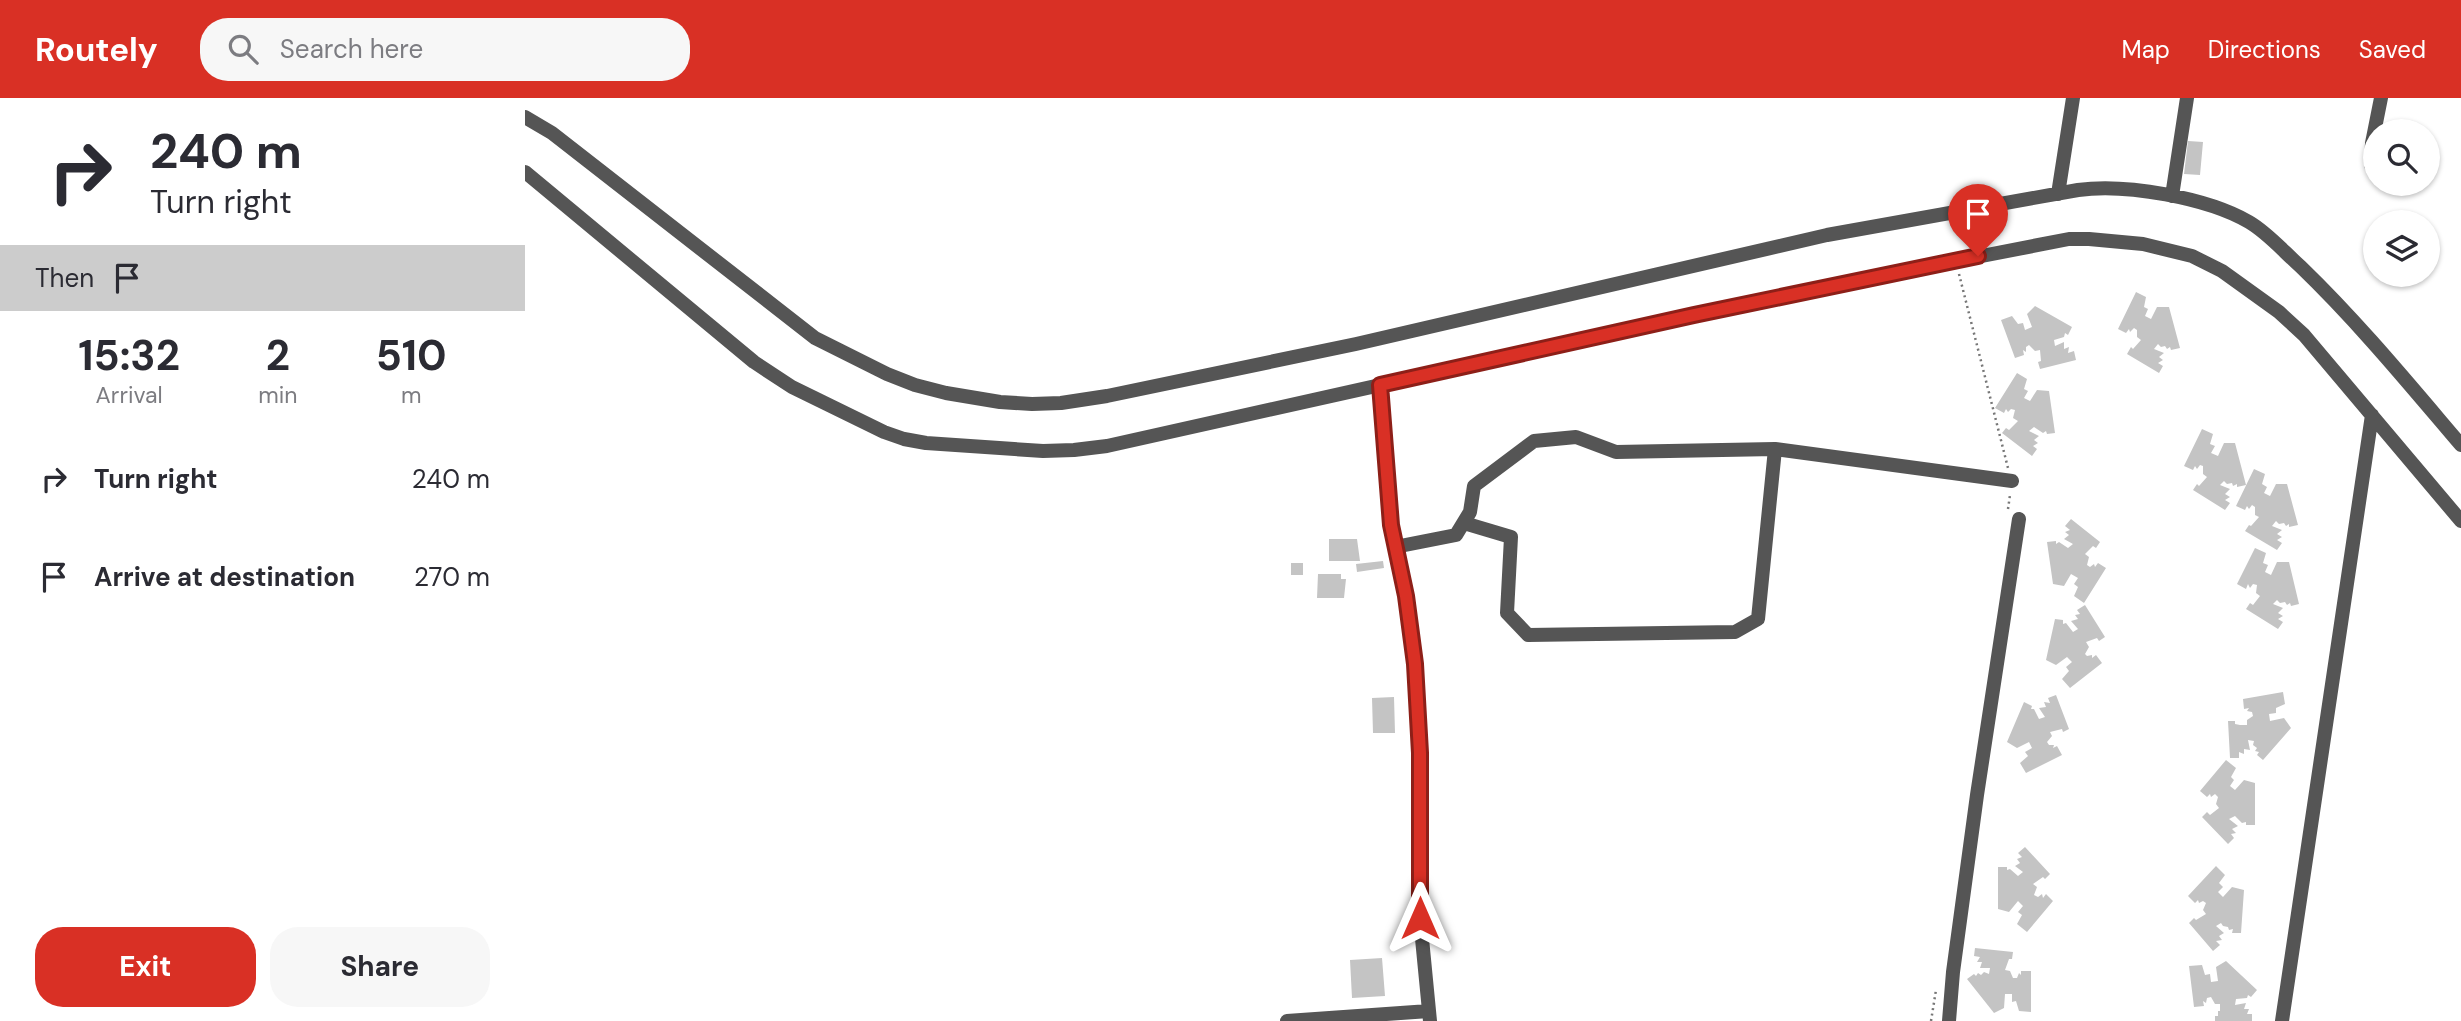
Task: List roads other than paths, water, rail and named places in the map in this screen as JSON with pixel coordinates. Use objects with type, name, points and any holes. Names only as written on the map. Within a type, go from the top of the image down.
[{"type":"street","points":[[2058,194],[2073,98]]},
{"type":"street","points":[[2172,196],[2186,98]]},
{"type":"street","points":[[2377,119],[2381,98]]},
{"type":"street","points":[[525,117],[552,133],[815,338],[887,374],[946,393],[1032,404],[1107,396],[1356,345],[1827,235],[2093,188],[2112,188],[2172,196],[2219,209],[2249,222],[2268,236],[2340,304],[2461,445]]},
{"type":"street","points":[[525,172],[771,374],[884,432],[904,439],[1043,451],[1074,450],[1134,440],[1956,261],[2069,239],[2143,244],[2192,256],[2222,271],[2279,312],[2304,335],[2461,522]]},
{"type":"street","points":[[1287,1021],[1429,1016],[1420,918],[1420,753],[1415,664],[1406,596],[1391,525],[1380,385]]},
{"type":"street","points":[[2282,1021],[2372,415]]},
{"type":"street","points":[[1395,547],[1456,535],[1470,513],[1474,486],[1534,441],[1576,437],[1616,452],[1775,449],[2012,481]]},
{"type":"street","points":[[1464,523],[1511,537],[1507,613],[1528,635],[1735,632],[1758,620],[1775,449]]},
{"type":"street","points":[[1949,1021],[1977,795],[2019,519]]}]
